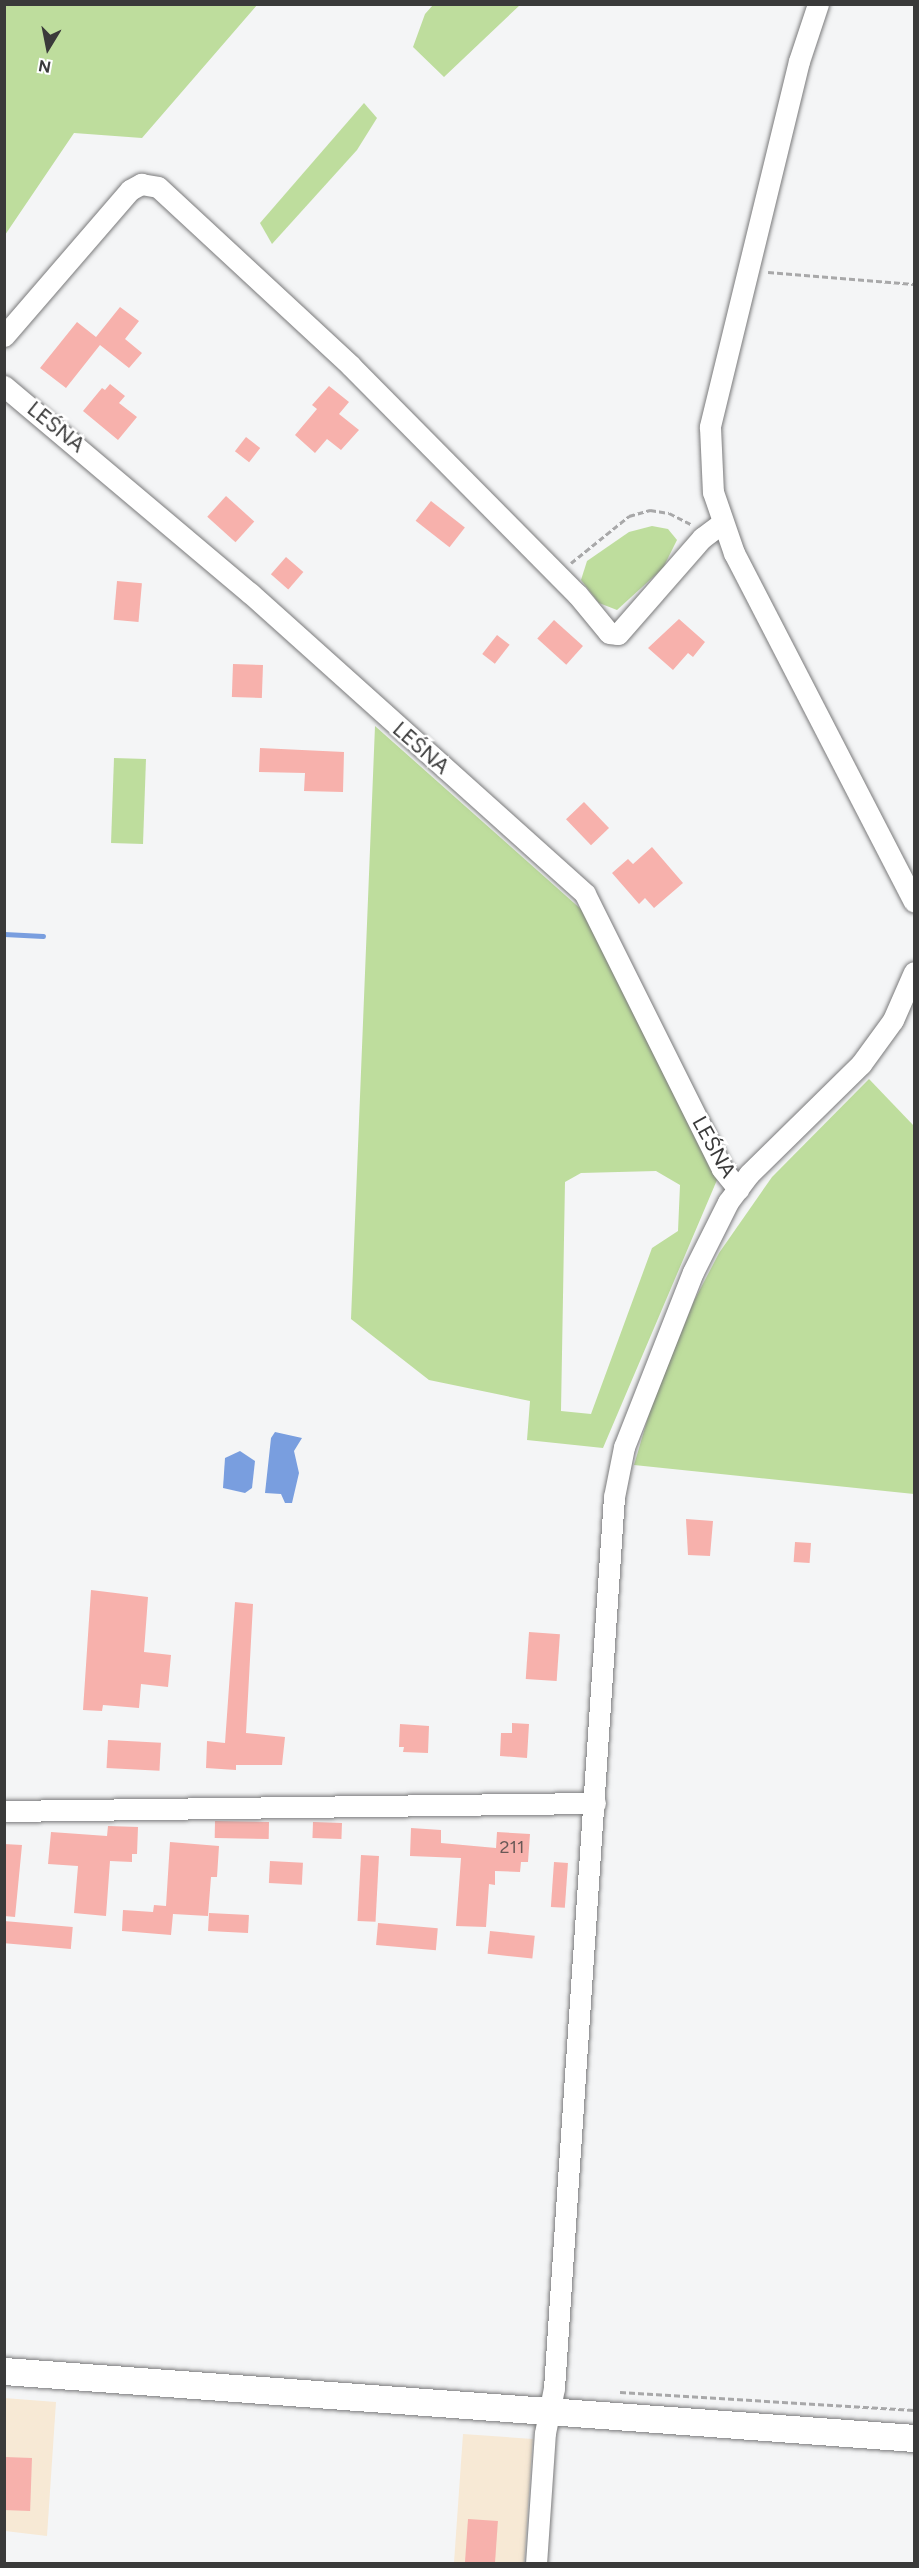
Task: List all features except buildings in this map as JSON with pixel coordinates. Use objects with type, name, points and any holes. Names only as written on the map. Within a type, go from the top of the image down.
[{"type":"main road","points":[[4,2371],[915,2438]]},
{"type":"street","points":[[818,4],[799,60],[710,427],[716,527],[734,553],[915,901]]},
{"type":"street","points":[[4,336],[130,190],[141,184],[158,187],[351,366],[448,468],[557,574],[609,633],[618,634],[716,527]]},
{"type":"street","name":"LEŚNA","points":[[4,386],[250,593],[585,894],[722,1169],[738,1189]]},
{"type":"street","points":[[536,2564],[550,2411],[596,1803],[614,1497],[624,1448],[693,1272],[738,1189],[861,1064],[893,1020],[915,972]]},
{"type":"street","points":[[4,1811],[596,1803]]},
{"type":"path","points":[[748,270],[915,284]]},
{"type":"path","points":[[557,574],[630,516],[650,510],[669,513],[716,527]]},
{"type":"path","points":[[617,2391],[915,2410]]},
{"type":"shaded area","points":[[4,2398],[56,2402],[47,2536],[5,2531]]},
{"type":"shaded area","points":[[463,2434],[533,2439],[524,2564],[454,2564]]},
{"type":"green space","points":[[5,4],[257,5],[142,138],[74,133],[5,235]]},
{"type":"green space","points":[[433,5],[520,5],[444,77],[413,47],[425,14]]},
{"type":"green space","points":[[364,103],[377,118],[357,150],[272,244],[260,223]]},
{"type":"green space","points":[[652,526],[668,529],[677,540],[663,568],[617,610],[599,603],[581,580],[587,561],[629,532]]},
{"type":"green space","points":[[375,726],[583,911],[717,1180],[603,1448],[527,1440],[530,1401],[429,1380],[351,1319]],"holes":[[[656,1171],[680,1185],[678,1231],[652,1248],[591,1414],[561,1411],[565,1182],[581,1173]]]},
{"type":"green space","points":[[114,758],[146,759],[143,844],[111,843]]},
{"type":"green space","points":[[869,1079],[914,1126],[914,1494],[634,1465],[652,1404],[694,1301],[719,1253],[772,1177]]},
{"type":"water","points":[[275,1432],[302,1438],[294,1451],[299,1473],[292,1503],[285,1503],[281,1494],[265,1493],[271,1438]]},
{"type":"water","points":[[240,1451],[255,1461],[252,1488],[245,1493],[223,1488],[225,1458]]},
{"type":"waterway","points":[[4,934],[43,936]]}]
